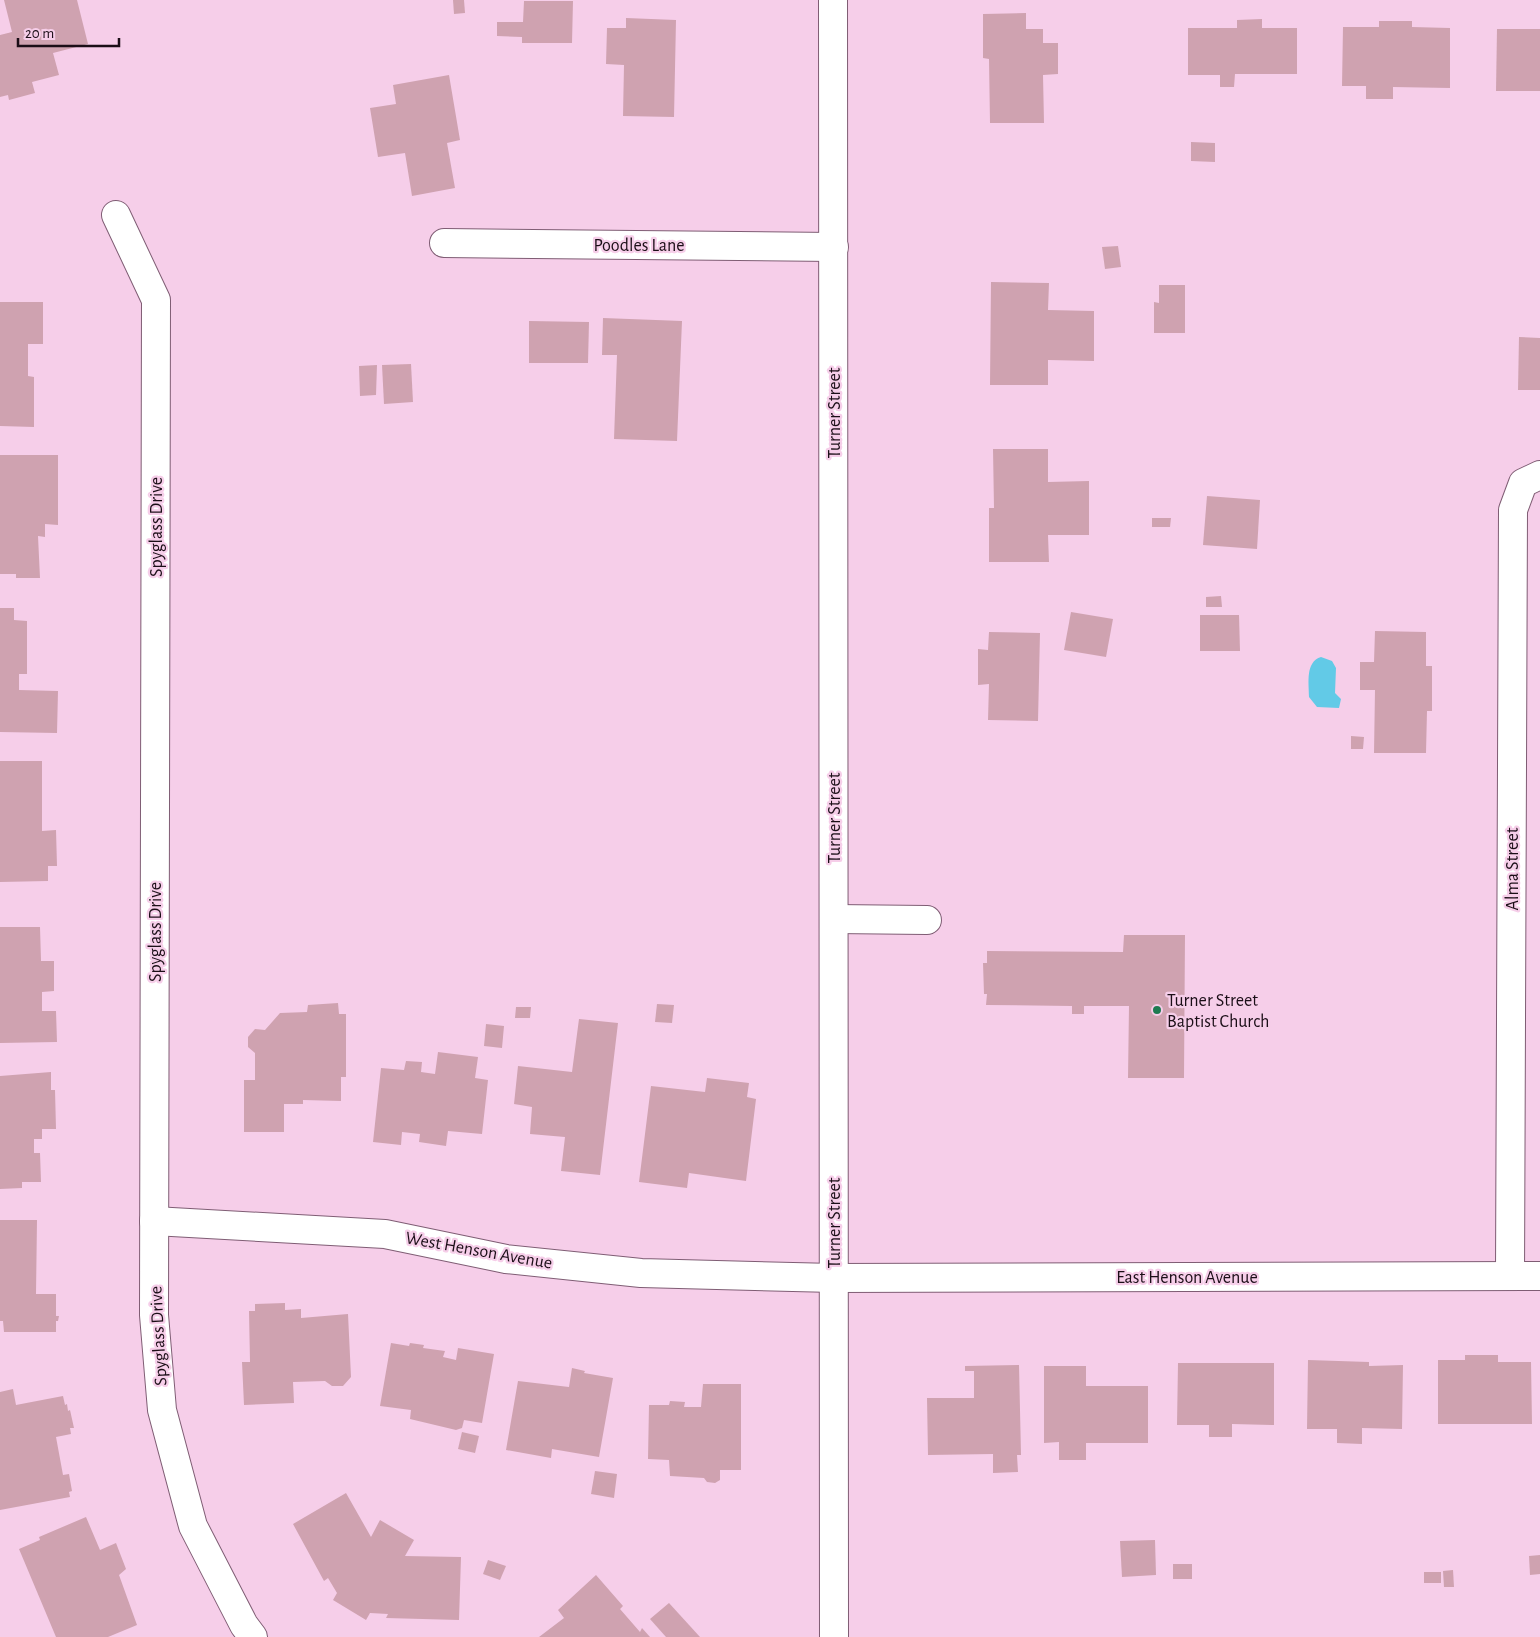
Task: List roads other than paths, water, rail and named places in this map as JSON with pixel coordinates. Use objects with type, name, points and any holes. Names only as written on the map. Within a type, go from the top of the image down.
[{"type":"street","name":"Turner Street","points":[[833,0],[834,1637]]},
{"type":"street","name":"Spyglass Drive","points":[[116,216],[156,300],[154,1315],[162,1410],[193,1526],[244,1625],[254,1637]]},
{"type":"street","name":"Poodles Lane","points":[[444,243],[834,247]]},
{"type":"street","name":"Alma Street","points":[[1510,1276],[1513,510],[1523,483],[1540,475]]},
{"type":"street","points":[[834,919],[927,920]]},
{"type":"street","name":"West Henson Avenue","points":[[154,1221],[386,1234],[506,1259],[642,1272],[834,1278]]},
{"type":"street","name":"East Henson Avenue","points":[[834,1278],[1540,1276]]},
{"type":"water","points":[[1321,657],[1332,661],[1336,668],[1335,693],[1341,699],[1339,708],[1317,707],[1309,697],[1310,668],[1312,663]]},
{"type":"place","name":"Turner Street Baptist Church","points":[[1157,1010]]}]
